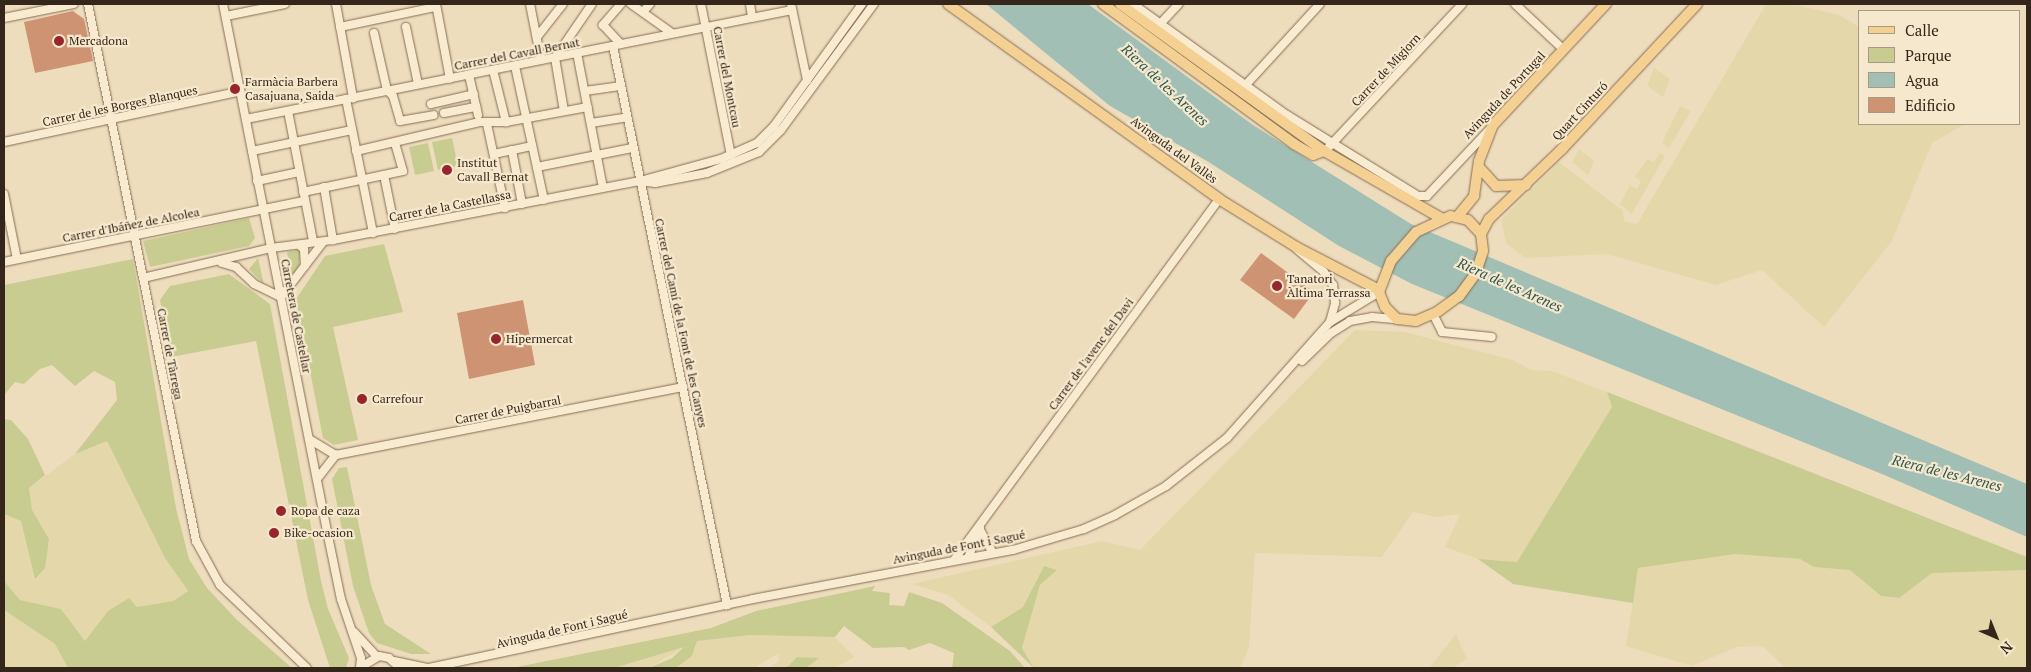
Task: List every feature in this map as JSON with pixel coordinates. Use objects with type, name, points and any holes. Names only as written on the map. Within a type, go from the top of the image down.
[{"type":"main road","name":"Avinguda del Vallès","points":[[948,4],[965,14],[1219,199],[1296,248],[1380,289]]},
{"type":"main road","name":"Avinguda del Vallès","points":[[956,4],[965,14]]},
{"type":"main road","points":[[1103,4],[1278,132],[1314,154],[1328,148]]},
{"type":"main road","points":[[1120,4],[1328,148],[1441,218]]},
{"type":"main road","name":"Avinguda de Portugal","points":[[1493,126],[1606,4]]},
{"type":"main road","name":"Quart Cinturó","points":[[1481,234],[1487,221],[1526,185],[1697,4]]},
{"type":"main road","points":[[1458,216],[1472,201],[1479,167],[1493,126]]},
{"type":"main road","points":[[1479,167],[1496,186],[1526,185]]},
{"type":"main road","points":[[1458,216],[1472,223],[1481,234],[1482,256],[1476,273],[1460,296],[1433,314],[1416,320],[1397,319],[1385,307],[1380,289],[1396,254],[1429,224],[1441,218],[1458,216]]},
{"type":"street","points":[[4,18],[74,4]]},
{"type":"street","name":"Carrer de Tàrrega","points":[[88,4],[108,120],[134,236],[192,527],[202,558],[236,602],[307,668]]},
{"type":"street","name":"Carretera de Castellar","points":[[224,4],[262,210],[338,586],[353,632],[360,668]]},
{"type":"street","points":[[226,16],[285,4]]},
{"type":"street","points":[[336,4],[352,130],[373,233]]},
{"type":"street","points":[[537,37],[563,4]]},
{"type":"street","points":[[564,111],[555,58],[592,4]]},
{"type":"street","points":[[617,45],[603,25],[621,4]]},
{"type":"street","points":[[631,4],[672,33]]},
{"type":"street","points":[[643,12],[650,4]]},
{"type":"street","name":"Carrer del Montcau","points":[[702,4],[731,155]]},
{"type":"street","points":[[750,4],[752,16]]},
{"type":"street","name":"Carrer de la Castellassa","points":[[142,278],[251,256],[271,248],[299,245],[313,241],[323,242],[373,233],[640,181],[731,155],[766,135],[862,4]]},
{"type":"street","name":"Carrer de la Castellassa","points":[[640,181],[655,184],[708,173],[758,152],[781,130],[874,4]]},
{"type":"street","points":[[1133,4],[1161,23],[1242,88]]},
{"type":"street","points":[[1161,23],[1179,4]]},
{"type":"street","points":[[1194,70],[1229,92],[1242,88],[1320,4]]},
{"type":"street","name":"Carrer de Migjorn","points":[[1328,148],[1462,4]]},
{"type":"street","points":[[1515,4],[1563,49]]},
{"type":"street","points":[[340,27],[436,5],[450,78]]},
{"type":"street","points":[[532,5],[541,60]]},
{"type":"street","points":[[791,7],[807,80]]},
{"type":"street","name":"Carrer del Cavall Bernat","points":[[246,119],[555,58],[791,7]]},
{"type":"street","points":[[406,27],[418,84]]},
{"type":"street","points":[[374,33],[387,90],[394,96],[400,121],[433,115]]},
{"type":"street","name":"Carrer del Camí de la Font de les Canyes","points":[[617,45],[620,86],[632,148],[727,605]]},
{"type":"street","points":[[577,53],[603,188]]},
{"type":"street","points":[[515,66],[544,200]]},
{"type":"street","points":[[493,70],[506,122]]},
{"type":"street","points":[[444,114],[477,111],[470,75]]},
{"type":"street","points":[[585,91],[620,86]]},
{"type":"street","points":[[1242,88],[1241,100],[1278,132]]},
{"type":"street","name":"Carrer de les Borges Blanques","points":[[4,142],[241,92]]},
{"type":"street","points":[[431,104],[474,94]]},
{"type":"street","points":[[356,151],[480,122],[488,124],[506,122],[588,107]]},
{"type":"street","points":[[288,111],[313,241]]},
{"type":"street","points":[[591,123],[627,117]]},
{"type":"street","points":[[488,124],[505,208]]},
{"type":"street","name":"Avinguda de Portugal","points":[[1328,148],[1418,196],[1427,196],[1493,126]]},
{"type":"street","points":[[252,151],[352,130]]},
{"type":"street","points":[[303,192],[403,172],[394,143]]},
{"type":"street","points":[[494,154],[532,146]]},
{"type":"street","points":[[537,167],[632,148]]},
{"type":"street","points":[[512,150],[522,204]]},
{"type":"street","points":[[257,181],[299,172]]},
{"type":"street","points":[[384,175],[395,229]]},
{"type":"street","points":[[324,187],[333,240]]},
{"type":"street","points":[[4,194],[17,259]]},
{"type":"street","name":"Carrer de l'avenc del Davi","points":[[954,560],[1219,199]]},
{"type":"street","name":"Carrer d'Ibáñez de Alcolea","points":[[4,262],[305,201]]},
{"type":"street","points":[[220,263],[244,272],[254,284],[281,298],[323,242]]},
{"type":"street","points":[[299,245],[304,249],[305,266]]},
{"type":"street","points":[[1296,248],[1324,272],[1333,285],[1335,303],[1330,322]]},
{"type":"street","points":[[244,272],[251,256]]},
{"type":"street","points":[[1330,322],[1380,289]]},
{"type":"street","points":[[1433,314],[1442,332],[1492,337]]},
{"type":"street","points":[[1268,393],[1342,326],[1363,317],[1397,319]]},
{"type":"street","name":"Avinguda de Font i Sagué","points":[[376,656],[429,668],[727,605],[993,553],[1084,529],[1142,501],[1209,454],[1268,393],[1330,322]]},
{"type":"street","name":"Carrer de Puigbarral","points":[[336,455],[683,387]]},
{"type":"street","points":[[309,439],[336,455],[317,479]]},
{"type":"street","points":[[980,526],[993,553]]},
{"type":"street","name":"Carrer de l'avenc del Davi","points":[[968,558],[980,526]]},
{"type":"street","name":"Carretera de Castellar","points":[[353,632],[376,656]]},
{"type":"street","points":[[360,668],[376,656]]},
{"type":"street","points":[[394,661],[400,668]]},
{"type":"shaded area","points":[[1766,4],[1801,6],[1839,15],[1858,26],[1858,125],[1963,125],[1932,143],[1892,241],[1824,327],[1762,270],[1716,285],[1607,254],[1525,258],[1506,243],[1501,220],[1559,162],[1623,211],[1624,221],[1637,224]]},
{"type":"shaded area","points":[[1654,68],[1670,79],[1663,97],[1647,86]]},
{"type":"shaded area","points":[[1680,106],[1691,111],[1669,148],[1662,143]]},
{"type":"shaded area","points":[[1579,149],[1594,161],[1588,175],[1572,162]]},
{"type":"shaded area","points":[[1660,153],[1665,156],[1632,214],[1620,204],[1630,185],[1637,189],[1641,181],[1635,177],[1647,159],[1654,162]]},
{"type":"shaded area","points":[[1355,330],[1405,332],[1513,360],[1531,370],[1552,371],[1607,392],[1612,407],[1517,562],[1478,559],[1445,547],[1460,514],[1437,517],[1413,512],[1382,557],[1255,553],[1249,648],[1240,668],[1034,668],[1022,648],[1040,585],[1057,570],[1044,566],[1023,607],[991,627],[948,595],[912,584],[1102,541],[1140,550]]},
{"type":"shaded area","points":[[107,441],[165,558],[188,591],[173,601],[137,607],[129,598],[85,641],[61,609],[20,600],[4,581],[4,514],[21,521],[35,578],[49,539],[31,510],[29,488],[75,454]]},
{"type":"shaded area","points":[[1735,554],[1800,559],[1814,567],[1850,570],[1881,596],[1899,598],[1932,573],[2027,570],[2027,668],[1786,668],[1762,646],[1737,647],[1692,666],[1626,646],[1638,568]]},
{"type":"shaded area","points":[[4,610],[56,644],[68,668],[7,668],[4,665]]},
{"type":"shaded area","points":[[1456,634],[1467,659],[1452,668],[1429,668]]},
{"type":"shaded area","points":[[751,635],[835,637],[855,657],[835,668],[806,668],[818,658],[797,657],[786,668],[769,668],[779,661],[779,653],[754,668],[676,668],[692,656],[697,641]]},
{"type":"shaded area","points":[[686,646],[649,668],[614,668]]},
{"type":"green space","points":[[452,138],[458,166],[438,170],[432,142]]},
{"type":"green space","points":[[428,143],[434,171],[415,175],[409,147]]},
{"type":"green space","points":[[249,218],[255,238],[249,246],[150,267],[143,241]]},
{"type":"green space","points":[[384,244],[403,312],[333,327],[358,440],[334,445],[323,438],[296,299],[325,256]]},
{"type":"green space","points":[[300,249],[299,265],[292,279],[287,252]]},
{"type":"green space","points":[[258,258],[264,285],[249,269]]},
{"type":"green space","points":[[133,259],[176,508],[189,559],[207,588],[236,619],[292,668],[68,668],[55,644],[4,610],[4,581],[20,600],[61,609],[85,641],[108,611],[129,598],[137,607],[173,601],[188,591],[165,558],[107,441],[75,454],[117,400],[115,382],[94,371],[75,386],[52,365],[40,369],[24,384],[15,382],[4,395],[4,285]]},
{"type":"green space","points":[[229,274],[270,304],[321,581],[328,609],[349,658],[346,668],[330,668],[308,600],[256,341],[171,357],[160,300],[170,286]]},
{"type":"green space","points":[[1607,392],[2027,557],[2027,570],[1932,573],[1899,598],[1881,596],[1850,570],[1814,567],[1800,559],[1735,554],[1638,568],[1633,603],[1513,584],[1478,559],[1517,562],[1612,407]]},
{"type":"green space","points":[[4,419],[11,420],[28,439],[45,475],[29,488],[32,510],[49,539],[45,568],[35,579],[21,521],[4,514]]},
{"type":"green space","points":[[347,467],[371,585],[385,624],[431,654],[411,654],[377,643],[369,633],[353,586],[332,479],[339,468]]},
{"type":"green space","points":[[1044,566],[1057,570],[1040,585],[1022,648],[1034,668],[991,627],[1023,607]]},
{"type":"green space","points":[[875,586],[872,591],[890,593],[889,605],[904,606],[909,592],[942,603],[1010,651],[1025,668],[952,668],[954,653],[930,643],[909,650],[904,647],[873,648],[844,626],[835,637],[751,635],[697,641],[692,656],[676,668],[649,668],[672,658],[684,647],[614,668],[512,668],[711,628],[756,611]]},
{"type":"green space","points":[[797,657],[819,658],[806,668],[786,668]]},
{"type":"water","name":"Riera de les Arenes","points":[[986,4],[1088,4],[1253,125],[1411,224],[2027,484],[2027,537],[1882,474],[1412,284],[1339,246],[1207,161],[1110,106]]},
{"type":"building","name":"Mercadona","points":[[73,11],[84,19],[93,61],[35,73],[24,22]]},
{"type":"building","name":"Tanatori Àltima Terrassa","points":[[1261,253],[1314,292],[1294,319],[1240,280]]},
{"type":"building","name":"Hipermercat","points":[[523,300],[535,365],[469,379],[457,313]]},
{"type":"place","name":"Mercadona","points":[[59,41]]},
{"type":"place","name":"Farmàcia Barbera Casajuana, Saida","points":[[235,89]]},
{"type":"place","name":"Institut Cavall Bernat","points":[[447,170]]},
{"type":"place","name":"Tanatori Àltima Terrassa","points":[[1277,286]]},
{"type":"place","name":"Hipermercat","points":[[496,339]]},
{"type":"place","name":"Carrefour","points":[[362,399]]},
{"type":"place","name":"Ropa de caza","points":[[281,511]]},
{"type":"place","name":"Bike-ocasion","points":[[274,533]]}]
